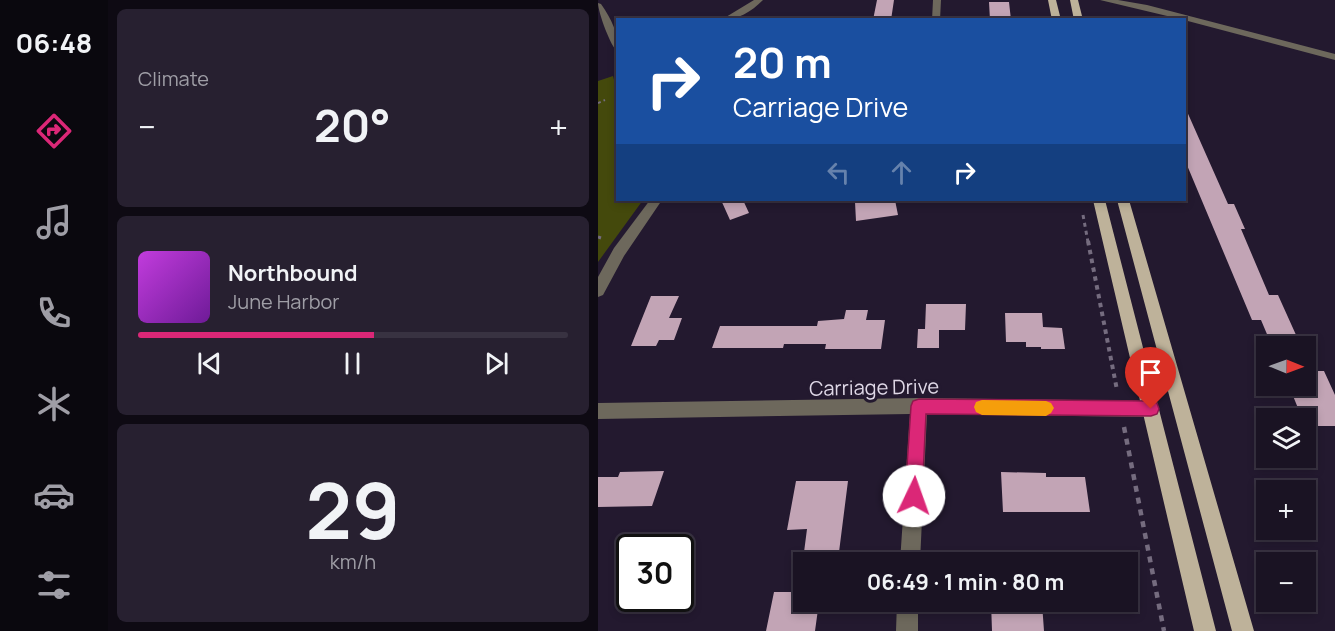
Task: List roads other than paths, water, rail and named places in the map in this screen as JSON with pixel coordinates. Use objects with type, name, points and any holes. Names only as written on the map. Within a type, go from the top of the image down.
[{"type":"main road","points":[[1052,0],[1056,18]]},
{"type":"main road","points":[[1074,0],[1078,18]]},
{"type":"main road","points":[[1099,201],[1205,631]]},
{"type":"main road","points":[[1123,201],[1243,631]]},
{"type":"street","points":[[729,18],[748,9],[759,0]]},
{"type":"street","points":[[936,18],[937,0]]},
{"type":"street","points":[[1104,0],[1186,18]]},
{"type":"street","points":[[598,6],[608,21],[616,44]]},
{"type":"street","points":[[1186,18],[1334,57]]},
{"type":"street","points":[[598,291],[624,244],[655,201]]},
{"type":"street","points":[[911,552],[919,406]]},
{"type":"street","name":"Carriage Drive","points":[[598,411],[919,406],[1151,409]]},
{"type":"street","points":[[907,631],[908,612]]}]
